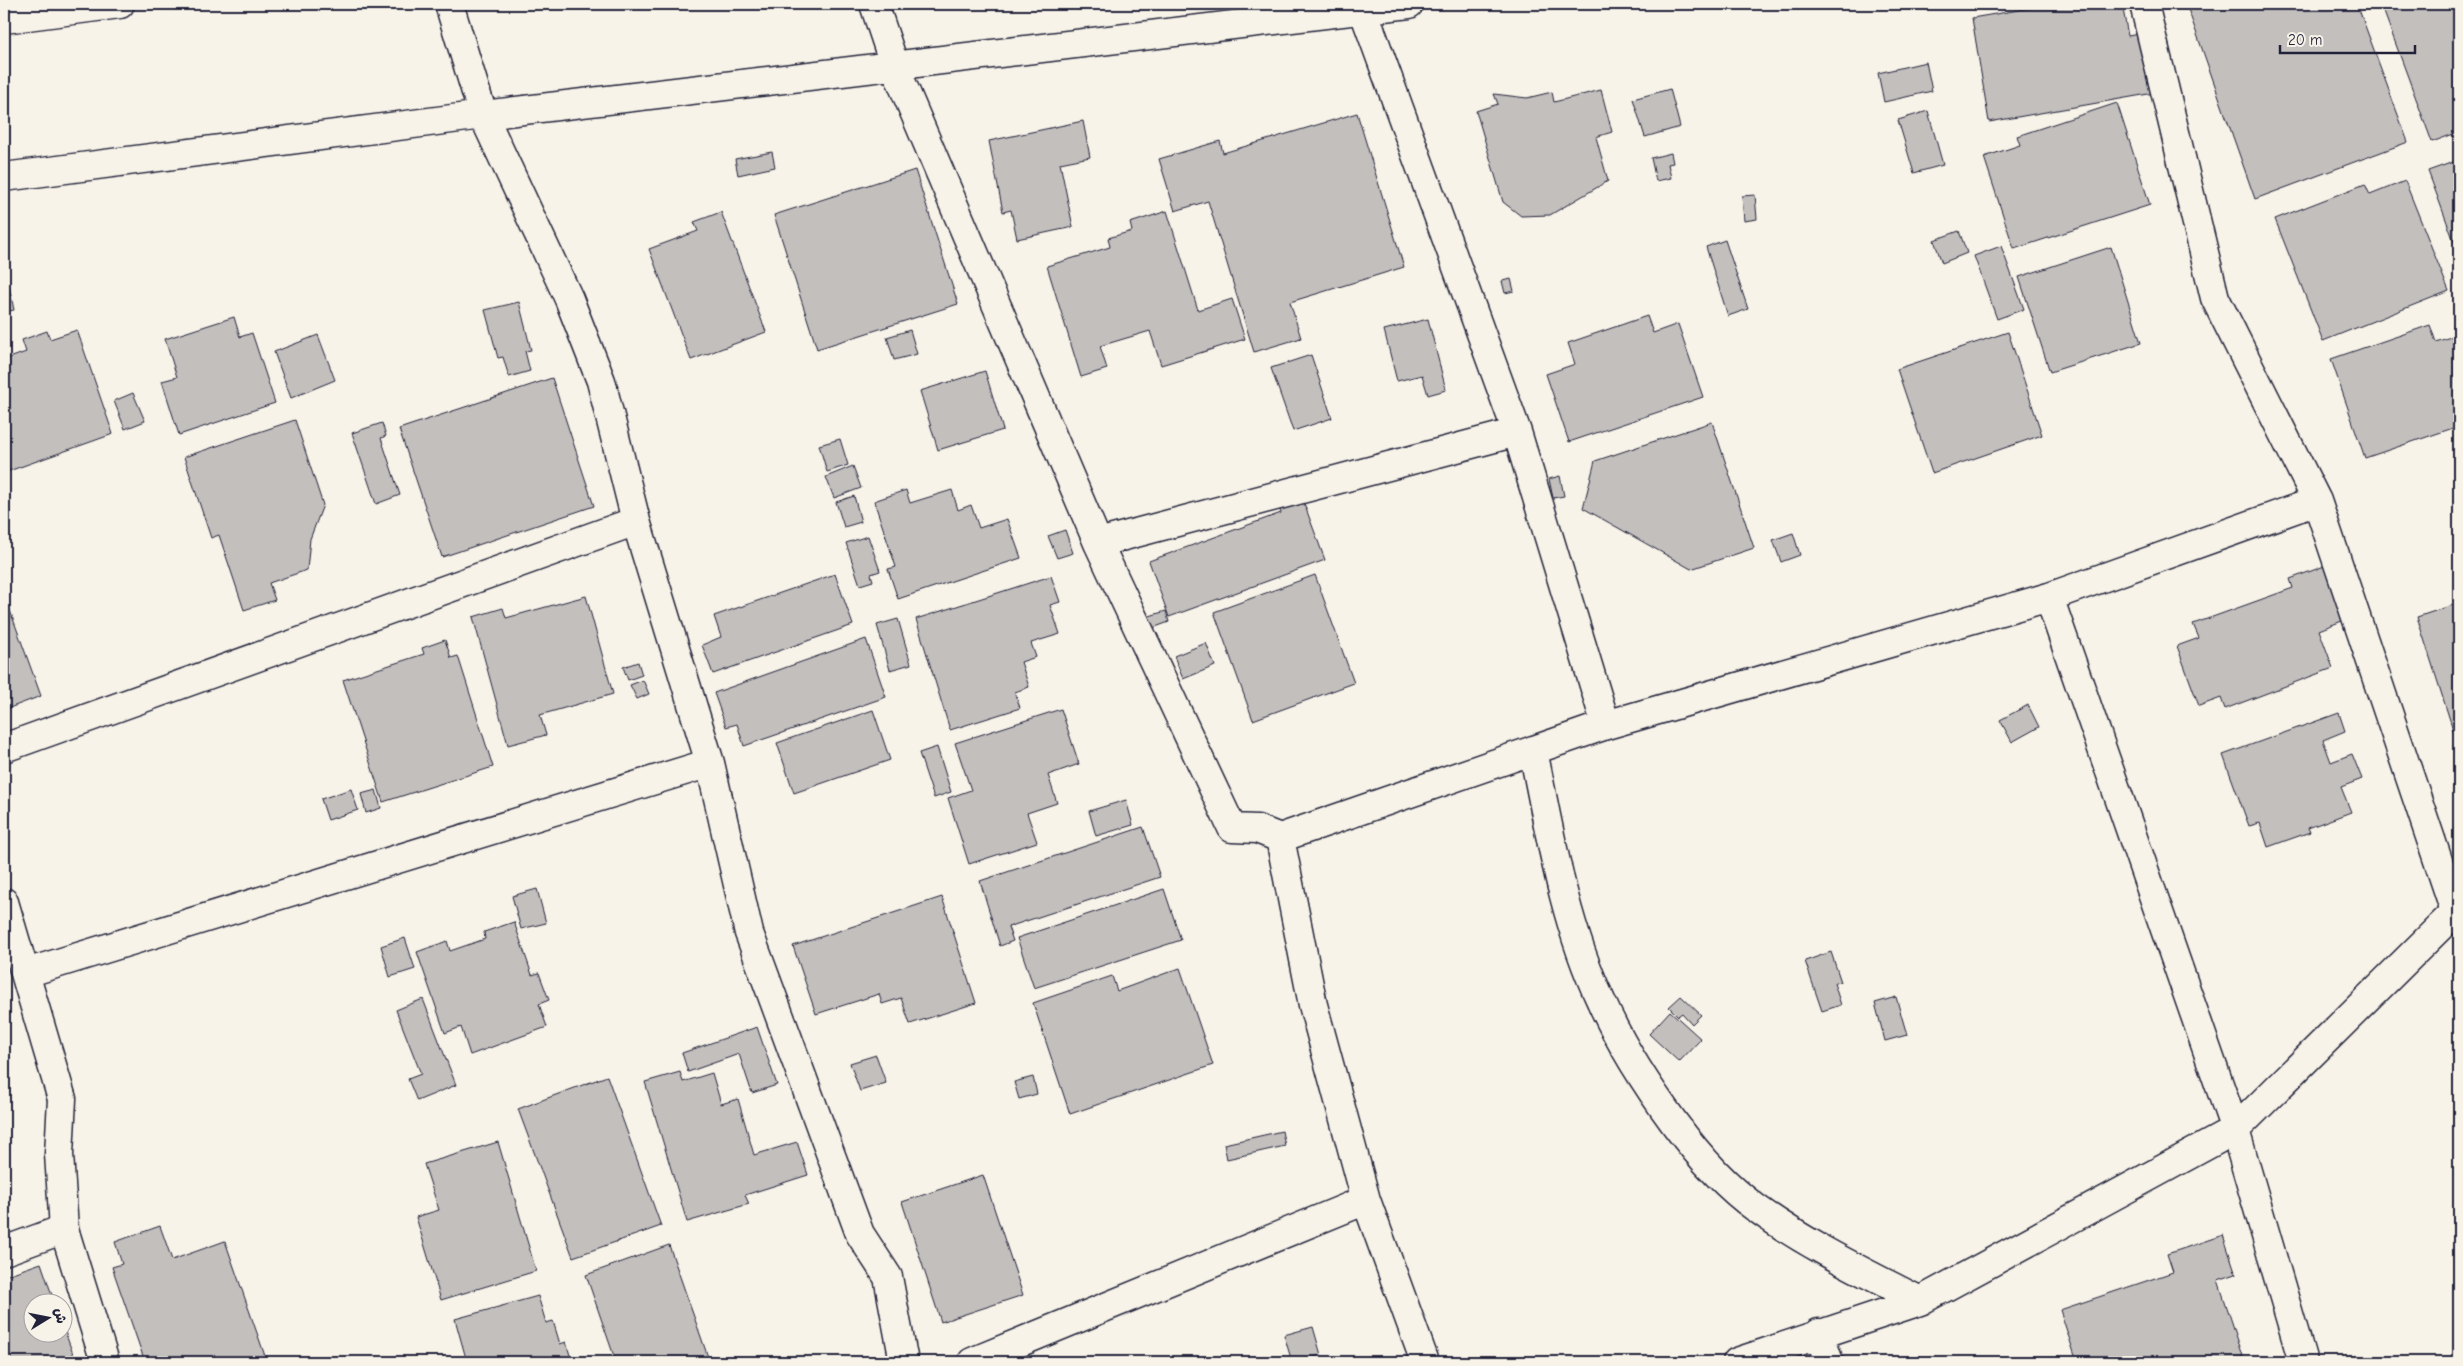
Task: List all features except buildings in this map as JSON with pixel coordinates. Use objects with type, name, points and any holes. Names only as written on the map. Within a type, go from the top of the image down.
[{"type":"street","points":[[4,18],[120,4]]},
{"type":"street","points":[[449,4],[483,114],[569,299],[601,381],[636,521],[710,763],[749,933],[860,1234],[888,1277],[904,1362]]},
{"type":"street","points":[[874,4],[895,67],[1098,543],[1232,828],[1257,828],[1280,838],[1606,725],[2049,597],[2317,501]]},
{"type":"street","points":[[4,177],[483,114],[895,67],[1361,6],[1409,4]]},
{"type":"street","points":[[1737,1362],[1819,1333],[1920,1301],[2235,1130],[2457,909],[2317,501],[2215,298],[2144,4]]},
{"type":"street","points":[[1361,6],[1517,432],[1606,725]]},
{"type":"street","points":[[1098,543],[1517,432]]},
{"type":"street","points":[[4,748],[636,521]]},
{"type":"street","points":[[2049,597],[2235,1130],[2303,1362]]},
{"type":"street","points":[[1534,750],[1564,893],[1580,946],[1600,1001],[1659,1102],[1689,1142],[1720,1178],[1754,1207],[1840,1260],[1920,1301]]},
{"type":"street","points":[[26,973],[710,763]]},
{"type":"street","points":[[1280,838],[1313,1006],[1366,1200],[1425,1362]]},
{"type":"street","points":[[4,902],[62,1099],[59,1154],[64,1229],[105,1362]]},
{"type":"street","points":[[972,1362],[1366,1200]]},
{"type":"street","points":[[4,1252],[64,1229]]},
{"type":"street","points":[[1819,1333],[1830,1362]]}]
